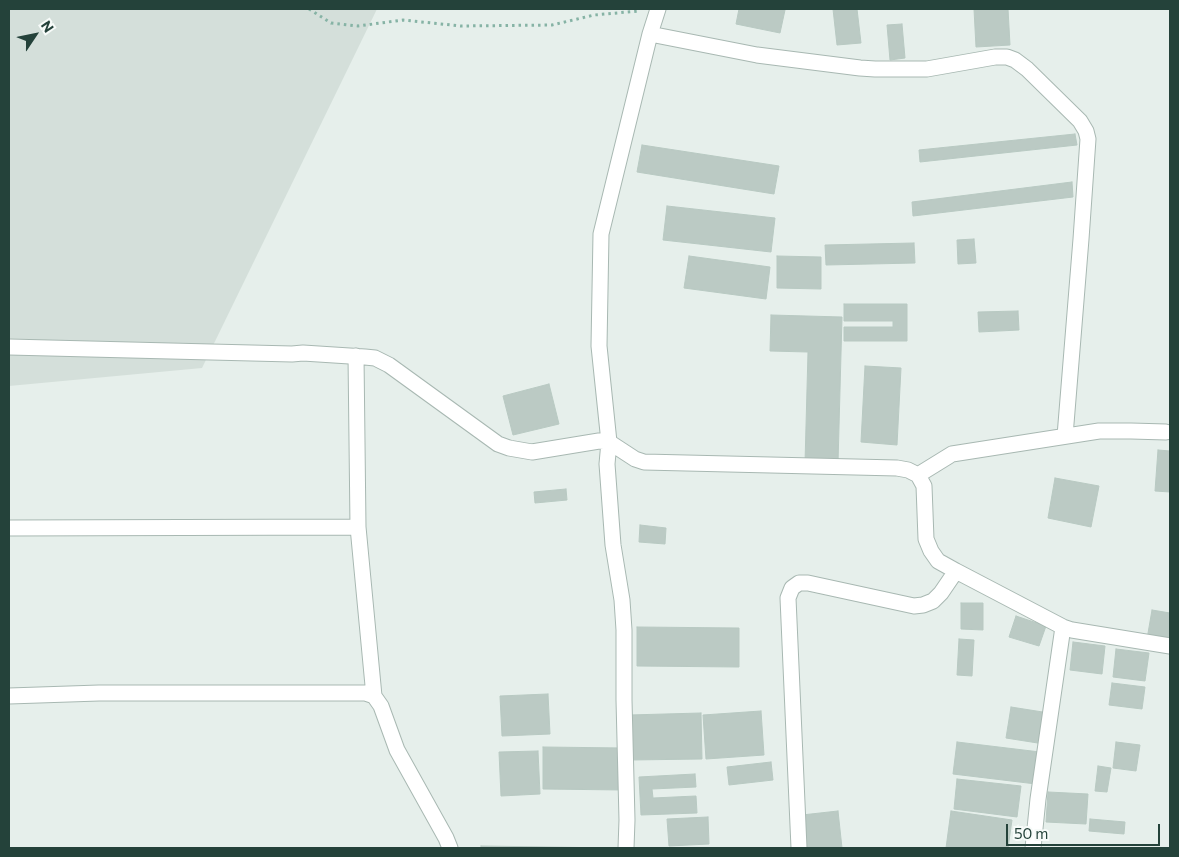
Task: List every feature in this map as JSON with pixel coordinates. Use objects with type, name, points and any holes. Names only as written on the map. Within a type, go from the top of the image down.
[{"type":"street","points":[[626,848],[624,630],[622,600],[613,545],[607,464],[609,442],[600,346],[601,234],[650,34],[658,9]]},
{"type":"street","points":[[650,34],[757,55],[860,68],[927,69],[995,57],[1007,57],[1015,60],[1027,69],[1080,121],[1088,139],[1065,436]]},
{"type":"street","points":[[9,346],[303,353],[375,358],[389,365],[498,444],[509,448],[532,452],[594,441],[609,442],[635,459],[644,462],[897,468],[908,470],[918,476],[924,486],[926,539],[938,561],[1063,627],[1170,646]]},
{"type":"street","points":[[356,356],[358,527],[374,696],[381,706],[400,757],[450,848]]},
{"type":"street","points":[[918,476],[952,454],[1099,431],[1166,432]]},
{"type":"street","points":[[9,528],[358,527]]},
{"type":"street","points":[[800,848],[788,598],[792,588],[799,583],[808,583],[914,606],[933,601],[956,571]]},
{"type":"street","points":[[1033,848],[1038,799],[1063,627]]},
{"type":"street","points":[[9,696],[99,693],[365,693],[374,696]]},
{"type":"path","points":[[309,9],[331,23],[358,26],[403,20],[461,26],[552,25],[594,15],[658,9]]},
{"type":"shaded area","points":[[9,9],[377,9],[202,368],[9,386]]},
{"type":"building","points":[[739,9],[785,10],[780,33],[736,24]]},
{"type":"building","points":[[833,9],[857,9],[861,43],[837,45]]},
{"type":"building","points":[[974,9],[1008,9],[1010,45],[976,47]]},
{"type":"building","points":[[902,24],[905,58],[890,60],[887,25]]},
{"type":"building","points":[[1075,134],[1077,145],[920,162],[919,150]]},
{"type":"building","points":[[642,145],[779,166],[774,194],[637,172]]},
{"type":"building","points":[[1072,182],[1073,197],[913,216],[912,202]]},
{"type":"building","points":[[667,206],[775,218],[771,252],[663,240]]},
{"type":"building","points":[[974,239],[976,263],[958,264],[957,240]]},
{"type":"building","points":[[914,243],[915,263],[826,265],[825,245]]},
{"type":"building","points":[[689,256],[770,267],[766,299],[684,288]]},
{"type":"building","points":[[777,256],[821,257],[821,289],[777,288]]},
{"type":"building","points":[[844,304],[907,304],[907,341],[844,341],[844,327],[893,327],[893,321],[844,321]]},
{"type":"building","points":[[1018,311],[1019,330],[979,332],[978,312]]},
{"type":"building","points":[[771,315],[842,317],[838,463],[805,463],[808,352],[770,351]]},
{"type":"building","points":[[865,366],[901,368],[897,445],[861,442]]},
{"type":"building","points":[[549,384],[559,424],[513,435],[503,396]]},
{"type":"building","points":[[1158,450],[1170,451],[1170,492],[1155,491]]},
{"type":"building","points":[[1055,478],[1099,486],[1091,527],[1048,518]]},
{"type":"building","points":[[566,489],[567,500],[535,503],[534,492]]},
{"type":"building","points":[[640,525],[666,528],[665,544],[639,542]]},
{"type":"building","points":[[961,603],[983,603],[983,630],[961,629]]},
{"type":"building","points":[[1152,610],[1170,613],[1170,643],[1147,639]]},
{"type":"building","points":[[1016,616],[1046,626],[1039,646],[1009,637]]},
{"type":"building","points":[[637,627],[739,628],[739,667],[637,666]]},
{"type":"building","points":[[959,639],[974,640],[972,676],[957,675]]},
{"type":"building","points":[[1073,642],[1105,646],[1102,674],[1070,670]]},
{"type":"building","points":[[1116,649],[1149,653],[1145,681],[1113,677]]},
{"type":"building","points":[[1112,683],[1145,687],[1142,709],[1109,705]]},
{"type":"building","points":[[548,694],[550,734],[502,736],[500,696]]},
{"type":"building","points":[[1011,707],[1049,713],[1044,744],[1006,738]]},
{"type":"building","points":[[761,711],[764,755],[706,759],[703,715]]},
{"type":"building","points":[[701,713],[702,759],[630,760],[629,715]]},
{"type":"building","points":[[957,742],[1040,752],[1036,784],[953,774]]},
{"type":"building","points":[[1116,742],[1140,745],[1136,771],[1113,768]]},
{"type":"building","points":[[543,747],[623,748],[623,790],[543,789]]},
{"type":"building","points":[[538,751],[540,794],[501,796],[499,752]]},
{"type":"building","points":[[771,762],[773,780],[729,785],[727,767]]},
{"type":"building","points":[[1098,766],[1111,768],[1107,792],[1095,791]]},
{"type":"building","points":[[695,774],[696,787],[652,789],[653,798],[696,796],[697,813],[641,815],[639,777]]},
{"type":"building","points":[[957,779],[1021,786],[1017,817],[954,809]]},
{"type":"building","points":[[1048,792],[1088,794],[1086,824],[1046,822]]},
{"type":"building","points":[[838,811],[842,848],[806,848],[802,815]]},
{"type":"building","points":[[951,811],[1012,820],[1008,848],[946,848]]},
{"type":"building","points":[[708,817],[709,844],[669,846],[667,819]]},
{"type":"building","points":[[1090,819],[1125,822],[1124,834],[1089,831]]},
{"type":"building","points":[[481,846],[614,848],[481,848]]}]
